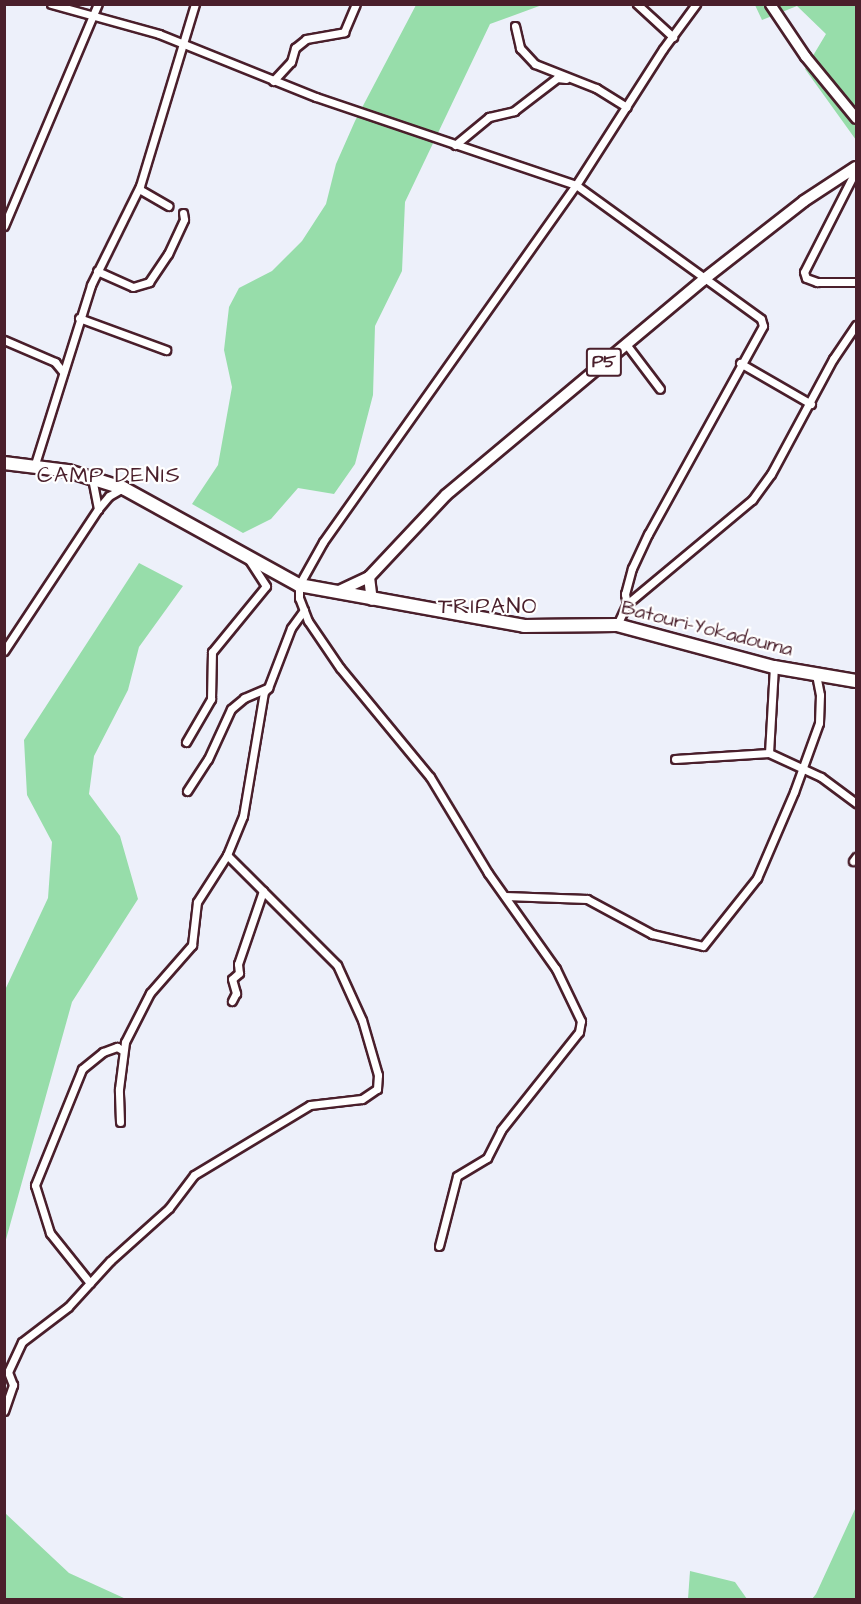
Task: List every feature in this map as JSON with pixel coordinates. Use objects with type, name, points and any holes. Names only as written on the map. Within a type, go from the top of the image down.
[{"type":"highway","name":"Batouri-Yokadouma","points":[[4,464],[35,464],[123,488],[249,555],[299,585],[524,626],[617,625],[774,667],[856,681]]},
{"type":"main road","name":"P5","points":[[339,591],[369,577],[446,495],[703,280],[804,201],[856,169]]},
{"type":"main road","points":[[369,577],[372,600]]},
{"type":"street","points":[[51,4],[181,44],[273,81],[576,185],[669,251],[703,280],[764,322],[648,534],[632,568],[625,594],[627,604]]},
{"type":"street","points":[[4,226],[90,17],[98,4]]},
{"type":"street","points":[[35,464],[79,318],[97,271],[139,189],[181,44],[195,4]]},
{"type":"street","points":[[273,81],[291,62],[295,48],[306,39],[344,32],[356,4]]},
{"type":"street","points":[[637,4],[673,37]]},
{"type":"street","points":[[439,1246],[457,1176],[483,1163],[501,1130],[581,1027],[556,969],[505,896],[430,777],[340,668],[304,610],[299,585],[323,542],[576,185],[696,4]]},
{"type":"street","points":[[770,4],[805,56],[856,118]]},
{"type":"street","points":[[515,26],[525,57],[626,107]]},
{"type":"street","points":[[455,145],[489,117],[514,111],[557,78],[575,80]]},
{"type":"street","points":[[856,169],[804,272],[806,278],[817,282],[856,282]]},
{"type":"street","points":[[139,189],[169,206]]},
{"type":"street","points":[[97,271],[133,287],[149,282],[168,254],[184,219],[183,213]]},
{"type":"street","points":[[79,318],[166,350]]},
{"type":"street","points":[[617,625],[627,604],[752,500],[771,474],[811,404],[833,359],[856,325]]},
{"type":"street","points":[[4,340],[55,362],[63,372]]},
{"type":"street","points":[[626,344],[660,389]]},
{"type":"street","points":[[55,362],[67,360]]},
{"type":"street","points":[[741,363],[811,404]]},
{"type":"street","points":[[92,478],[98,509]]},
{"type":"street","points":[[4,651],[98,509],[109,496],[123,488]]},
{"type":"street","points":[[186,742],[211,699],[212,652],[266,586],[249,563],[249,555]]},
{"type":"street","points":[[120,1122],[122,1050],[150,993],[192,945],[197,902],[227,855],[243,816],[264,692],[268,688],[291,628],[304,610]]},
{"type":"street","points":[[769,753],[774,667]]},
{"type":"street","points":[[505,896],[587,899],[652,934],[702,946],[757,878],[804,768],[821,709],[816,675]]},
{"type":"street","points":[[187,791],[208,759],[231,709],[244,698],[268,688]]},
{"type":"street","points":[[675,759],[769,753],[804,768],[856,803]]},
{"type":"street","points":[[4,1411],[13,1385],[8,1372],[14,1352],[170,1208],[194,1175],[302,1108],[316,1102],[365,1098],[376,1089],[378,1075],[362,1020],[337,965],[227,855]]},
{"type":"street","points":[[232,1001],[236,993],[232,979],[240,973],[238,964],[263,891]]},
{"type":"street","points":[[90,1282],[50,1233],[35,1185],[82,1069],[102,1052],[117,1047],[122,1050]]},
{"type":"green space","points":[[416,5],[542,5],[490,24],[405,202],[402,271],[375,326],[373,395],[355,464],[334,494],[298,488],[271,519],[243,533],[192,504],[218,465],[232,387],[224,350],[229,307],[239,288],[272,271],[302,241],[326,204],[336,164],[355,121]]},
{"type":"green space","points":[[755,5],[856,5],[856,140],[805,69],[826,34],[797,6],[762,20]]},
{"type":"green space","points":[[139,563],[183,586],[139,647],[128,690],[94,756],[89,794],[120,836],[138,899],[72,1002],[5,1243],[5,990],[48,898],[52,842],[27,795],[24,740]]},
{"type":"green space","points":[[856,1507],[856,1599],[812,1599],[816,1594]]},
{"type":"green space","points":[[5,1513],[69,1573],[126,1599],[5,1599]]},
{"type":"green space","points":[[690,1571],[735,1582],[747,1599],[688,1599]]},
{"type":"district","name":"CAMP DENIS","points":[[109,476]]},
{"type":"district","name":"TRIPANO","points":[[488,607]]}]
